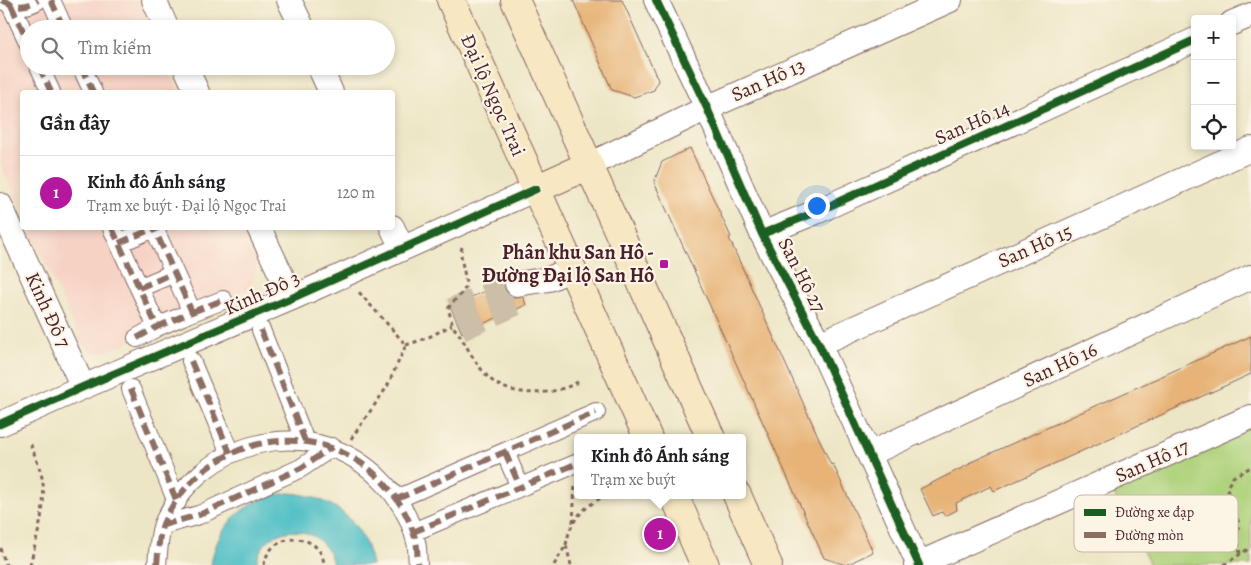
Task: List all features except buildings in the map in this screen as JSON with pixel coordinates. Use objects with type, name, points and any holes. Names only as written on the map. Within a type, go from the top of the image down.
[{"type":"main road","name":"Đại lộ Ngọc Trai","points":[[451,0],[536,189],[561,274],[646,434]]},
{"type":"main road","points":[[515,0],[709,434]]},
{"type":"main road","points":[[536,189],[588,165]]},
{"type":"main road","points":[[676,499],[705,565]]},
{"type":"main road","points":[[739,499],[768,565]]},
{"type":"street","points":[[6,2],[21,6],[38,0]]},
{"type":"street","points":[[50,0],[60,20]]},
{"type":"street","points":[[154,0],[163,20]]},
{"type":"street","points":[[290,0],[298,20]]},
{"type":"street","name":"San Hô 27","points":[[656,0],[707,108],[762,234],[819,344],[918,565]]},
{"type":"street","name":"San Hô 13","points":[[588,165],[707,108],[950,0]]},
{"type":"street","points":[[6,2],[20,28]]},
{"type":"street","points":[[1236,21],[1251,15]]},
{"type":"street","name":"San Hô 14","points":[[762,234],[834,204],[1191,42]]},
{"type":"street","points":[[43,75],[50,90]]},
{"type":"street","points":[[84,75],[90,90]]},
{"type":"street","points":[[189,75],[196,90]]},
{"type":"street","points":[[324,75],[330,90]]},
{"type":"street","name":"San Hô 15","points":[[819,344],[1251,149]]},
{"type":"street","name":"Kinh Đô 3","points":[[0,424],[292,298],[397,238],[536,189]]},
{"type":"street","name":"Kinh Đô 7","points":[[0,205],[83,387]]},
{"type":"street","points":[[143,230],[115,235],[157,327]]},
{"type":"street","points":[[155,230],[192,312]]},
{"type":"street","points":[[260,230],[292,298]]},
{"type":"street","points":[[139,288],[174,273]]},
{"type":"street","points":[[520,292],[561,274]]},
{"type":"street","name":"San Hô 16","points":[[869,454],[1251,277]]},
{"type":"street","points":[[137,338],[157,327],[223,300]]},
{"type":"street","points":[[261,330],[305,441]]},
{"type":"street","points":[[191,361],[230,453]]},
{"type":"street","points":[[131,389],[176,502]]},
{"type":"street","points":[[397,499],[596,412]]},
{"type":"street","name":"San Hô 17","points":[[1076,495],[1251,417]]},
{"type":"street","points":[[157,565],[163,525],[176,502],[201,472],[230,453],[263,442],[298,440],[337,450],[363,463],[389,487],[406,513],[416,543],[418,565]]},
{"type":"street","points":[[163,525],[199,515],[337,450]]},
{"type":"street","points":[[505,452],[520,487]]},
{"type":"street","points":[[413,532],[574,465]]},
{"type":"street","name":"San Hô 17","points":[[918,565],[1074,496]]},
{"type":"path","points":[[463,244],[461,263],[466,283],[464,290],[448,309],[452,325],[460,335],[471,356],[490,379],[514,390],[539,393],[572,386],[581,380]]},
{"type":"path","points":[[356,289],[406,345]]},
{"type":"path","points":[[337,450],[387,387],[406,345],[427,338],[452,325]]},
{"type":"path","points":[[30,442],[43,483],[43,501],[30,565]]},
{"type":"path","points":[[1229,495],[1227,487],[1233,477],[1251,467]]},
{"type":"path","points":[[573,524],[574,499]]},
{"type":"path","points":[[554,565],[566,545],[569,531],[579,514],[599,499]]},
{"type":"path","points":[[264,565],[273,547],[288,539],[305,540],[312,544],[319,552],[324,565]]},
{"type":"path","points":[[1238,541],[1240,554]]},
{"type":"path","points":[[566,545],[571,565]]},
{"type":"path","points":[[1224,565],[1251,547]]},
{"type":"path","points":[[0,548],[6,565]]},
{"type":"shaded area","points":[[0,0],[137,0],[146,20],[20,20],[20,75],[171,75],[178,90],[20,90],[20,208],[0,163]]},
{"type":"shaded area","points":[[30,230],[242,230],[255,258],[256,271],[250,288],[104,353],[90,352],[82,343]]},
{"type":"green space","points":[[1251,424],[1251,565],[1150,565],[1143,552],[1238,552],[1238,495],[1115,495],[1113,492],[1204,452],[1211,441]]},
{"type":"water","points":[[289,493],[319,499],[332,505],[344,514],[362,536],[372,565],[333,565],[328,550],[318,540],[307,533],[294,531],[281,533],[269,540],[261,550],[256,565],[211,565],[214,550],[220,537],[237,515],[248,506],[260,500]]},
{"type":"tunnel","points":[[452,310],[511,284],[517,284]]},
{"type":"tunnel","points":[[461,329],[524,300]]},
{"type":"marked path","points":[[2,0],[20,6],[38,0]]},
{"type":"marked path","points":[[51,0],[60,20]]},
{"type":"marked path","points":[[11,5],[20,24]]},
{"type":"marked path","points":[[43,75],[50,90]]},
{"type":"marked path","points":[[85,75],[92,90]]},
{"type":"marked path","points":[[113,230],[157,327],[192,312],[155,230]]},
{"type":"marked path","points":[[119,243],[149,230]]},
{"type":"marked path","points":[[139,288],[174,273]]},
{"type":"marked path","points":[[192,312],[223,300]]},
{"type":"marked path","points":[[137,338],[157,327]]},
{"type":"marked path","points":[[261,330],[305,441]]},
{"type":"marked path","points":[[191,361],[230,453]]},
{"type":"marked path","points":[[131,389],[177,502]]},
{"type":"marked path","points":[[397,499],[596,412]]},
{"type":"marked path","points":[[157,565],[163,524],[180,495],[202,472],[228,455],[257,444],[288,441],[319,444],[349,456],[376,475],[389,489],[406,514],[416,542],[418,565]]},
{"type":"marked path","points":[[163,525],[199,515],[301,468],[332,447]]},
{"type":"marked path","points":[[505,452],[520,487]]},
{"type":"marked path","points":[[413,532],[574,465]]},
{"type":"cycle path","points":[[656,0],[707,108],[762,234],[819,344],[919,565]]},
{"type":"cycle path","points":[[762,234],[816,212],[1191,42]]},
{"type":"cycle path","points":[[0,424],[292,298],[536,189]]},
{"type":"place","name":"Phân khu San Hô - Đường Đại lộ San Hô","points":[[664,264]]},
{"type":"place","name":"Kinh đô Ánh sáng","points":[[660,534]]}]
